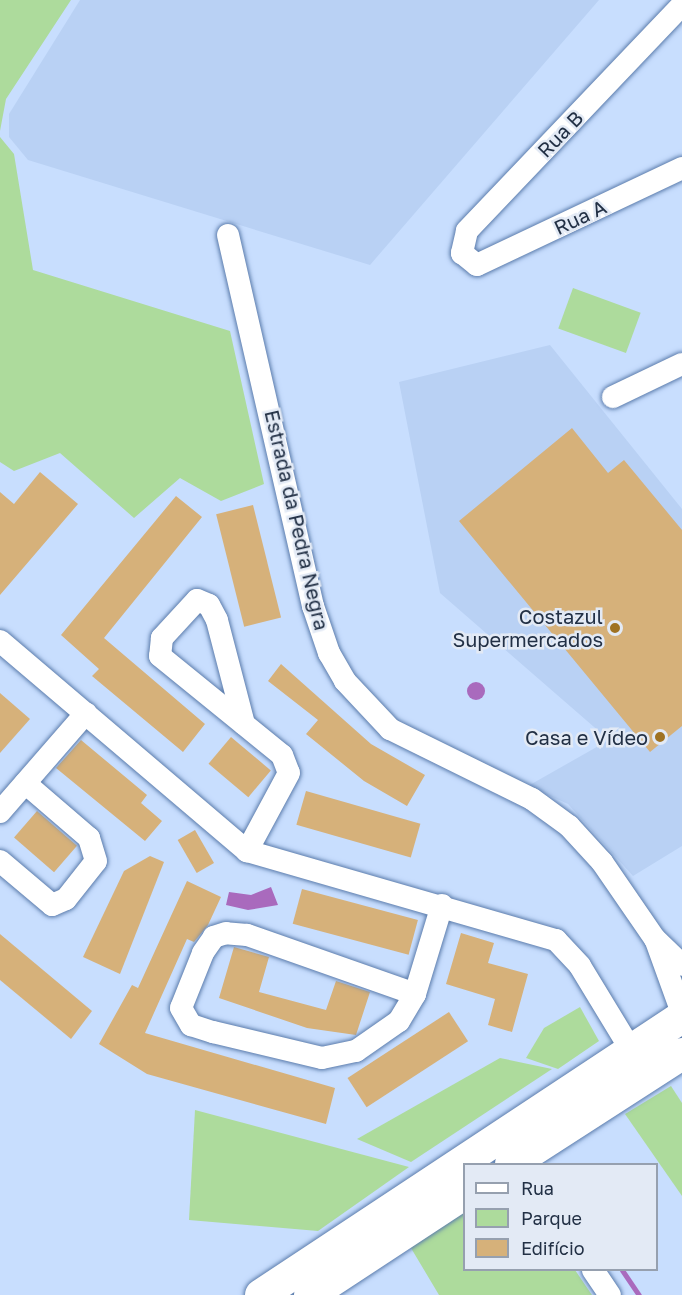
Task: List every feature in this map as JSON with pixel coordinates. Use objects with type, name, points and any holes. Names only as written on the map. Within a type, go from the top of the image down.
[{"type":"main road","points":[[261,1295],[682,1015]]},
{"type":"main road","points":[[519,1162],[682,1054]]},
{"type":"main road","points":[[310,1295],[463,1195]]},
{"type":"street","name":"Rua B","points":[[477,265],[462,253],[467,231],[682,5]]},
{"type":"street","name":"Rua A","points":[[477,265],[682,168]]},
{"type":"street","name":"Estrada da Pedra Negra","points":[[228,235],[295,531],[329,653],[364,706],[390,729],[532,799],[569,826],[602,862],[655,939],[682,965]]},
{"type":"street","points":[[613,397],[682,364]]},
{"type":"street","points":[[244,724],[217,620],[209,605],[197,600],[173,624],[157,652],[244,724],[282,755],[289,773],[247,851]]},
{"type":"street","points":[[0,641],[247,851],[442,905],[556,940],[579,966],[631,1050]]},
{"type":"street","points":[[0,812],[86,713]]},
{"type":"street","points":[[0,861],[52,905],[66,899],[96,861],[89,838],[26,783]]},
{"type":"street","points":[[415,994],[247,935],[226,933],[214,937],[203,953],[181,1008],[191,1025],[322,1058],[356,1051],[399,1022],[415,994],[442,905]]},
{"type":"street","name":"Estrada da Pedra Negra","points":[[655,939],[682,1015]]},
{"type":"street","points":[[594,1271],[610,1295]]},
{"type":"shaded area","points":[[80,0],[599,0],[370,265],[28,160],[9,137],[9,114]]},
{"type":"shaded area","points":[[550,345],[682,509],[682,846],[633,876],[568,804],[528,786],[609,740],[440,593],[399,382]]},
{"type":"shaded area","points":[[472,682],[480,682],[485,687],[483,698],[472,700],[467,695],[467,687]]},
{"type":"shaded area","points":[[271,887],[278,905],[248,910],[226,905],[229,892],[251,895]]},
{"type":"green space","points":[[0,0],[71,0],[6,99],[0,131]]},
{"type":"green space","points":[[0,137],[14,154],[33,270],[230,331],[264,484],[221,501],[180,478],[134,518],[60,453],[14,471],[0,462]]},
{"type":"green space","points":[[573,288],[641,313],[626,353],[558,328]]},
{"type":"green space","points":[[580,1007],[599,1041],[558,1069],[526,1058],[544,1028]]},
{"type":"green space","points":[[500,1058],[552,1069],[411,1162],[357,1139]]},
{"type":"green space","points":[[671,1086],[682,1103],[682,1196],[625,1114]]},
{"type":"green space","points":[[195,1110],[409,1167],[318,1231],[189,1220]]},
{"type":"green space","points":[[463,1210],[463,1271],[576,1271],[592,1295],[439,1295],[408,1243]]},
{"type":"building","name":"Costazul Supermercados","points":[[572,428],[608,473],[624,460],[682,530],[682,726],[650,752],[459,521]]},
{"type":"building","points":[[40,472],[78,504],[0,595],[0,492],[14,504]]},
{"type":"building","points":[[176,496],[202,517],[104,638],[205,724],[183,752],[92,676],[99,669],[61,635]]},
{"type":"building","points":[[253,505],[281,618],[244,627],[216,514]]},
{"type":"building","points":[[281,664],[371,744],[425,775],[407,806],[364,781],[306,734],[318,720],[268,681]]},
{"type":"building","points":[[0,693],[30,719],[0,753]]},
{"type":"building","points":[[231,737],[271,770],[248,797],[209,764]]},
{"type":"building","points":[[81,740],[147,795],[141,803],[162,821],[145,841],[56,768]]},
{"type":"building","points":[[306,791],[420,824],[411,857],[296,825]]},
{"type":"building","points":[[37,811],[77,846],[54,872],[14,837]]},
{"type":"building","points":[[195,830],[214,863],[197,873],[178,840]]},
{"type":"building","points":[[150,856],[164,862],[120,974],[83,957],[124,871]]},
{"type":"building","points":[[187,881],[221,897],[208,925],[194,942],[187,939],[145,1033],[335,1088],[326,1124],[147,1074],[99,1044],[132,985],[138,988]]},
{"type":"building","points":[[302,889],[418,920],[409,955],[293,924]]},
{"type":"building","points":[[461,933],[494,943],[488,963],[528,974],[512,1032],[488,1025],[495,999],[446,984]]},
{"type":"building","points":[[0,934],[92,1011],[71,1039],[0,980]]},
{"type":"building","points":[[234,947],[269,957],[259,992],[326,1010],[336,981],[370,992],[356,1035],[307,1028],[219,998]]},
{"type":"building","points":[[449,1012],[468,1041],[367,1107],[348,1078]]},
{"type":"waterway","points":[[623,1271],[639,1295]]},
{"type":"place","name":"Costazul Supermercados","points":[[615,628]]},
{"type":"place","name":"Casa e Vídeo","points":[[660,737]]}]
